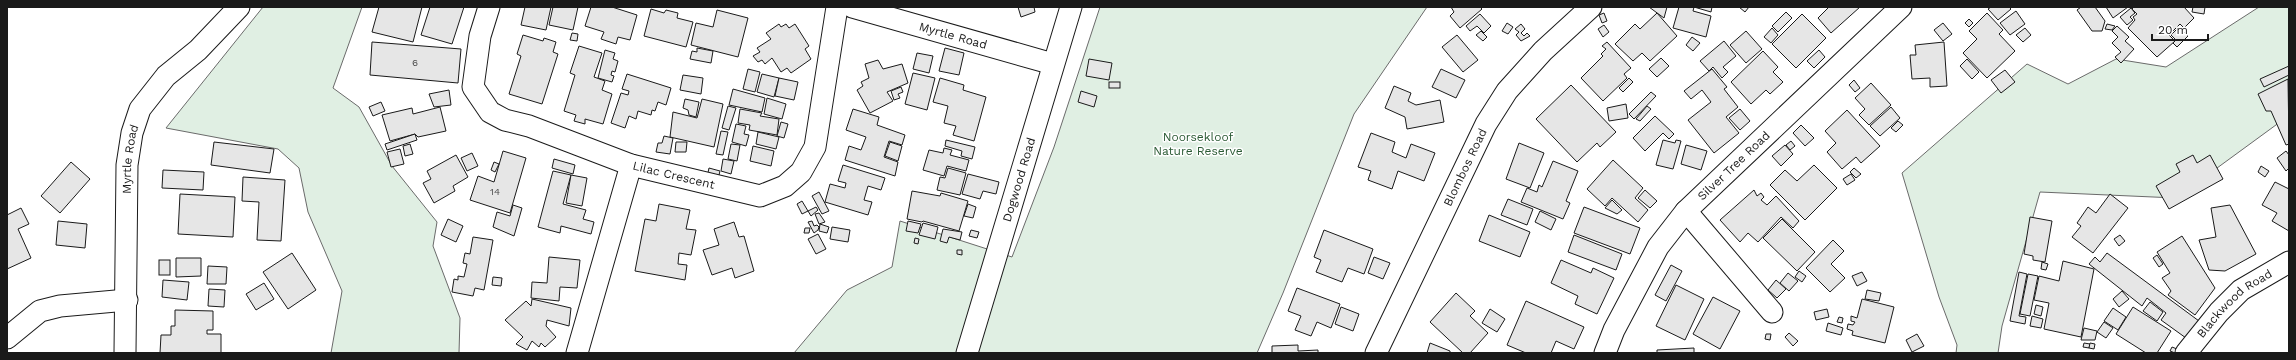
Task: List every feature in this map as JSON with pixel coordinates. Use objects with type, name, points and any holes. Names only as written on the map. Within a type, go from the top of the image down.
[{"type":"street","name":"Myrtle Road","points":[[125,353],[127,300],[127,164],[132,133],[140,110],[166,76],[198,50],[239,7]]},
{"type":"street","name":"Lilac Crescent","points":[[489,7],[480,36],[473,87],[490,112],[631,165],[760,196],[785,186],[801,172],[815,147],[837,7]]},
{"type":"street","name":"Myrtle Road","points":[[852,7],[1053,64]]},
{"type":"street","name":"Dogwood Road","points":[[967,353],[1071,7]]},
{"type":"street","name":"Blombos Road","points":[[1376,353],[1486,124],[1507,91],[1538,56],[1591,7]]},
{"type":"street","name":"Silver Tree Road","points":[[1605,353],[1658,247],[1686,211],[1901,7]]},
{"type":"street","points":[[577,353],[631,165]]},
{"type":"street","points":[[1686,211],[1772,312]]},
{"type":"street","name":"Blackwood Road","points":[[2186,353],[2219,312],[2241,290],[2289,262]]},
{"type":"street","points":[[7,338],[40,311],[60,306],[127,300]]},
{"type":"green space","points":[[263,7],[362,7],[333,88],[359,107],[392,166],[437,222],[433,246],[460,318],[459,353],[331,353],[342,291],[308,212],[299,168],[278,149],[166,128]]},
{"type":"green space","name":"Noorsekloof Nature Reserve","points":[[1100,7],[1427,7],[1354,114],[1283,293],[1257,353],[794,353],[847,290],[892,267],[900,221],[1012,257],[1054,147]]},
{"type":"green space","points":[[2259,7],[2289,7],[2289,118],[2280,122],[2176,198],[2040,192],[2002,326],[1998,353],[1956,353],[1957,345],[1939,297],[1902,173],[2027,64],[2068,84],[2116,59],[2166,67]]},
{"type":"building","points":[[379,7],[422,7],[413,42],[372,32]]},
{"type":"building","points":[[430,7],[464,7],[452,44],[421,35]]},
{"type":"building","points":[[525,7],[551,7],[546,30],[521,25]]},
{"type":"building","points":[[553,7],[578,7],[573,30],[549,25]]},
{"type":"building","points":[[591,7],[612,7],[637,15],[630,40],[618,37],[616,44],[601,39],[604,32],[585,26]]},
{"type":"building","points":[[1018,7],[1034,7],[1035,12],[1021,17]]},
{"type":"building","points":[[1451,7],[1480,7],[1482,9],[1460,28],[1450,16],[1454,12]]},
{"type":"building","points":[[1649,7],[1667,7],[1664,18]]},
{"type":"building","points":[[1679,7],[1694,7],[1693,11],[1711,16],[1706,37],[1673,28]]},
{"type":"building","points":[[1694,7],[1712,7],[1711,12]]},
{"type":"building","points":[[1739,7],[1749,7],[1745,12]]},
{"type":"building","points":[[1829,7],[1860,7],[1831,33],[1818,18]]},
{"type":"building","points":[[1991,7],[2009,7],[2011,9],[1998,20],[1988,9]]},
{"type":"building","points":[[2081,7],[2095,7],[2105,21],[2102,31],[2092,31],[2077,10]]},
{"type":"building","points":[[2106,7],[2128,7],[2113,18]]},
{"type":"building","points":[[2134,7],[2184,7],[2194,18],[2184,28],[2180,24],[2169,35],[2175,41],[2157,57],[2128,28],[2135,20],[2133,17],[2137,14],[2132,9]]},
{"type":"building","points":[[2193,7],[2205,7],[2204,14],[2192,12]]},
{"type":"building","points":[[2131,8],[2135,13],[2130,17],[2133,20],[2127,25],[2120,17]]},
{"type":"building","points":[[651,9],[664,13],[666,10],[678,13],[677,18],[693,22],[686,47],[644,36]]},
{"type":"building","points":[[717,10],[748,18],[738,57],[691,45],[696,23],[713,27]]},
{"type":"building","points":[[2016,11],[2025,24],[2010,35],[2000,23]]},
{"type":"building","points":[[1786,12],[1792,18],[1778,32],[1772,26]]},
{"type":"building","points":[[1604,13],[1607,21],[1602,23],[1599,15]]},
{"type":"building","points":[[1657,13],[1677,36],[1650,61],[1642,53],[1633,61],[1615,44],[1635,24],[1640,29]]},
{"type":"building","points":[[1987,13],[2003,30],[1999,34],[2015,51],[1987,78],[1963,53],[1977,39],[1969,31]]},
{"type":"building","points":[[1480,14],[1491,26],[1484,33],[1477,26],[1470,31],[1466,26]]},
{"type":"building","points":[[1802,14],[1826,38],[1796,68],[1772,44]]},
{"type":"building","points":[[1969,19],[1973,23],[1969,27],[1965,23]]},
{"type":"building","points":[[1507,23],[1513,27],[1508,34],[1502,31]]},
{"type":"building","points":[[1943,23],[1952,34],[1943,41],[1934,30]]},
{"type":"building","points":[[779,24],[781,27],[786,24],[789,28],[795,24],[809,46],[805,49],[811,59],[791,73],[787,68],[781,72],[772,58],[765,64],[762,60],[758,62],[753,56],[760,52],[757,48],[771,39],[766,33]]},
{"type":"building","points":[[1521,24],[1525,29],[1521,33],[1524,36],[1527,33],[1530,36],[1521,41],[1516,35],[1519,32],[1515,29]]},
{"type":"building","points":[[2107,24],[2115,26],[2112,30],[2105,29]]},
{"type":"building","points":[[1604,25],[1609,32],[1603,37],[1598,29]]},
{"type":"building","points":[[2117,26],[2129,37],[2125,41],[2134,49],[2121,63],[2115,57],[2121,52],[2112,43],[2118,37],[2112,31]]},
{"type":"building","points":[[2179,27],[2188,36],[2177,47],[2173,43],[2176,40],[2171,35]]},
{"type":"building","points":[[1772,28],[1778,35],[1771,43],[1764,37]]},
{"type":"building","points":[[2025,28],[2031,35],[2023,42],[2016,35]]},
{"type":"building","points":[[1481,31],[1487,37],[1483,41],[1476,35]]},
{"type":"building","points":[[1746,31],[1762,49],[1746,63],[1730,45]]},
{"type":"building","points":[[572,33],[578,34],[577,41],[570,40]]},
{"type":"building","points":[[523,35],[543,41],[544,38],[556,42],[553,52],[558,54],[542,104],[509,94],[521,56],[517,54]]},
{"type":"building","points":[[1457,35],[1478,60],[1463,72],[1442,47]]},
{"type":"building","points":[[1692,37],[1700,43],[1693,51],[1686,45]]},
{"type":"building","points":[[1724,41],[1736,56],[1723,67],[1728,72],[1722,78],[1713,67],[1709,71],[1700,61]]},
{"type":"building","points":[[372,42],[461,49],[458,83],[370,75]]},
{"type":"building","points":[[1607,42],[1631,68],[1624,74],[1627,78],[1603,101],[1581,78],[1603,56],[1601,54],[1606,49],[1602,46]]},
{"type":"building","points":[[1944,42],[1947,86],[1930,87],[1930,78],[1912,79],[1910,55],[1916,55],[1915,45]]},
{"type":"building","points":[[579,46],[602,53],[594,77],[605,81],[602,90],[612,94],[603,124],[585,119],[585,124],[574,121],[576,115],[564,111],[575,75],[570,73]]},
{"type":"building","points":[[697,48],[713,51],[711,63],[690,59],[692,51],[697,52]]},
{"type":"building","points":[[945,48],[964,53],[959,75],[939,71]]},
{"type":"building","points":[[605,50],[615,53],[613,59],[618,61],[615,72],[612,71],[611,75],[614,76],[612,82],[598,78]]},
{"type":"building","points":[[1819,50],[1825,57],[1814,68],[1807,61]]},
{"type":"building","points":[[1763,51],[1778,67],[1773,72],[1783,82],[1770,94],[1766,90],[1751,104],[1731,82]]},
{"type":"building","points":[[917,53],[933,56],[929,73],[913,69]]},
{"type":"building","points":[[1661,58],[1669,66],[1657,77],[1649,69]]},
{"type":"building","points":[[1089,59],[1112,63],[1109,80],[1086,76]]},
{"type":"building","points":[[1967,59],[1979,72],[1972,79],[1960,66]]},
{"type":"building","points":[[878,60],[883,69],[902,64],[908,83],[887,92],[893,101],[870,113],[857,90],[863,86],[861,82],[869,78],[865,64]]},
{"type":"building","points":[[2289,66],[2289,75],[2264,87],[2260,79]]},
{"type":"building","points":[[748,69],[760,72],[755,92],[743,89]]},
{"type":"building","points":[[1441,69],[1465,80],[1456,98],[1432,87]]},
{"type":"building","points":[[1712,69],[1727,87],[1724,89],[1738,107],[1726,117],[1739,133],[1714,153],[1688,120],[1711,102],[1702,90],[1691,99],[1684,91]]},
{"type":"building","points":[[2005,70],[2015,82],[2001,93],[1991,80]]},
{"type":"building","points":[[913,73],[935,78],[927,110],[905,104]]},
{"type":"building","points":[[627,74],[671,88],[666,105],[658,102],[655,111],[652,110],[651,115],[638,111],[636,119],[629,116],[625,128],[611,123],[621,93],[628,95],[629,91],[622,89]]},
{"type":"building","points":[[762,74],[779,78],[774,97],[757,92]]},
{"type":"building","points":[[683,75],[703,78],[701,94],[680,90]]},
{"type":"building","points":[[779,78],[798,82],[794,100],[775,96]]},
{"type":"building","points":[[940,78],[964,85],[963,90],[986,97],[974,141],[953,135],[956,126],[944,123],[948,106],[933,102]]},
{"type":"building","points":[[1629,78],[1633,82],[1623,92],[1619,88]]},
{"type":"building","points":[[2288,79],[2289,144],[2286,145],[2271,111],[2266,111],[2258,94]]},
{"type":"building","points":[[1854,80],[1860,88],[1855,92],[1849,85]]},
{"type":"building","points":[[1109,82],[1120,82],[1120,88],[1109,88]]},
{"type":"building","points":[[1871,83],[1891,105],[1869,125],[1859,115],[1865,109],[1855,98]]},
{"type":"building","points":[[1571,85],[1616,132],[1600,147],[1597,143],[1577,162],[1536,119]]},
{"type":"building","points":[[1394,86],[1411,93],[1408,101],[1416,105],[1440,100],[1444,122],[1407,129],[1405,117],[1385,108]]},
{"type":"building","points":[[901,87],[903,92],[898,94],[900,98],[894,100],[891,91]]},
{"type":"building","points":[[733,89],[765,98],[762,112],[729,105]]},
{"type":"building","points":[[449,90],[451,105],[434,107],[429,94]]},
{"type":"building","points":[[1081,91],[1097,96],[1094,107],[1078,102]]},
{"type":"building","points":[[1651,92],[1656,96],[1634,119],[1629,114]]},
{"type":"building","points":[[767,98],[786,104],[782,119],[764,114]]},
{"type":"building","points":[[685,99],[699,102],[696,117],[689,115],[688,110],[683,108]]},
{"type":"building","points":[[702,99],[723,104],[714,147],[670,137],[673,112],[697,118]]},
{"type":"building","points":[[381,102],[385,111],[373,116],[369,107]]},
{"type":"building","points":[[1626,104],[1628,118],[1609,121],[1607,108]]},
{"type":"building","points":[[728,106],[736,108],[729,130],[722,128]]},
{"type":"building","points":[[1647,106],[1651,109],[1640,121],[1636,119]]},
{"type":"building","points":[[440,107],[446,131],[418,137],[415,134],[390,141],[382,115],[412,108],[413,114]]},
{"type":"building","points":[[1891,107],[1900,118],[1880,136],[1870,126]]},
{"type":"building","points":[[740,109],[762,113],[760,116],[779,119],[777,135],[749,130],[750,125],[738,123]]},
{"type":"building","points":[[853,109],[879,117],[877,125],[905,135],[902,145],[889,141],[884,157],[898,162],[895,176],[845,160],[849,146],[861,150],[866,137],[846,130]]},
{"type":"building","points":[[1740,109],[1750,121],[1740,130],[1729,118]]},
{"type":"building","points":[[1847,110],[1880,146],[1861,163],[1856,157],[1842,169],[1827,152],[1836,143],[1825,131]]},
{"type":"building","points":[[1655,116],[1674,134],[1669,139],[1663,133],[1645,151],[1633,138]]},
{"type":"building","points":[[1898,121],[1903,125],[1896,132],[1891,128]]},
{"type":"building","points":[[781,122],[788,124],[784,138],[777,136]]},
{"type":"building","points":[[736,124],[746,126],[744,134],[749,135],[746,146],[732,142]]},
{"type":"building","points":[[1801,125],[1814,138],[1805,146],[1793,133]]},
{"type":"building","points":[[721,131],[728,132],[723,155],[716,154]]},
{"type":"building","points":[[758,132],[779,137],[776,149],[756,144]]},
{"type":"building","points":[[1371,133],[1395,142],[1392,152],[1406,158],[1411,144],[1435,153],[1424,181],[1398,171],[1392,189],[1368,180],[1371,171],[1358,167]]},
{"type":"building","points":[[415,134],[417,140],[387,150],[385,144]]},
{"type":"building","points":[[664,136],[673,138],[670,154],[656,152],[658,143],[662,143]]},
{"type":"building","points":[[946,140],[975,147],[972,159],[961,156],[962,151],[945,146]]},
{"type":"building","points":[[1663,140],[1675,143],[1676,140],[1681,141],[1673,169],[1656,165]]},
{"type":"building","points":[[1791,141],[1795,146],[1790,150],[1786,145]]},
{"type":"building","points":[[214,142],[274,149],[270,173],[211,165]]},
{"type":"building","points":[[676,142],[687,142],[686,152],[675,152]]},
{"type":"building","points":[[890,142],[902,146],[898,161],[885,156]]},
{"type":"building","points":[[1519,143],[1544,153],[1530,188],[1506,179]]},
{"type":"building","points":[[410,144],[413,154],[405,156],[403,146]]},
{"type":"building","points":[[731,144],[740,145],[737,161],[728,159]]},
{"type":"building","points":[[1686,145],[1707,151],[1701,170],[1681,164]]},
{"type":"building","points":[[1785,145],[1793,154],[1781,166],[1772,156]]},
{"type":"building","points":[[753,146],[774,151],[771,166],[750,161]]},
{"type":"building","points":[[944,148],[952,150],[950,155],[969,160],[966,171],[947,166],[944,176],[923,170],[929,150],[943,153]]},
{"type":"building","points":[[400,149],[404,164],[391,167],[387,152]]},
{"type":"building","points":[[503,151],[526,158],[510,213],[470,200],[478,176],[494,182]]},
{"type":"building","points":[[2286,151],[2289,155],[2289,168],[2286,171],[2277,158]]},
{"type":"building","points":[[472,153],[478,166],[467,171],[461,158]]},
{"type":"building","points":[[456,155],[468,177],[453,186],[455,191],[434,203],[423,183],[431,179],[427,171]]},
{"type":"building","points":[[2193,155],[2197,163],[2210,155],[2223,179],[2169,209],[2156,186],[2180,172],[2176,164]]},
{"type":"building","points":[[554,159],[575,165],[573,174],[552,168]]},
{"type":"building","points":[[723,159],[734,161],[731,174],[721,171]]},
{"type":"building","points":[[1613,160],[1643,188],[1635,198],[1648,210],[1638,222],[1612,198],[1605,206],[1587,189]]},
{"type":"building","points":[[1553,161],[1578,171],[1566,201],[1570,203],[1563,219],[1521,202],[1527,188],[1537,192],[1539,185],[1542,187]]},
{"type":"building","points":[[71,162],[90,179],[60,213],[41,196]]},
{"type":"building","points":[[494,162],[499,164],[495,172],[491,170]]},
{"type":"building","points":[[843,165],[885,178],[881,190],[868,186],[864,200],[872,202],[868,215],[825,202],[830,184],[845,188],[846,183],[838,181]]},
{"type":"building","points":[[1814,165],[1837,188],[1805,220],[1770,185],[1785,170],[1797,181]]},
{"type":"building","points":[[2261,166],[2269,171],[2265,177],[2258,172]]},
{"type":"building","points":[[709,168],[720,171],[718,179],[707,177]]},
{"type":"building","points":[[948,168],[966,173],[960,195],[937,190],[940,177],[945,178]]},
{"type":"building","points":[[1854,168],[1861,174],[1856,178],[1850,172]]},
{"type":"building","points":[[163,170],[204,172],[203,190],[162,188]]},
{"type":"building","points":[[553,171],[571,175],[563,204],[586,210],[583,219],[594,222],[591,234],[561,226],[560,233],[538,227]]},
{"type":"building","points":[[968,174],[999,182],[996,194],[983,191],[980,199],[962,194]]},
{"type":"building","points":[[1851,174],[1855,180],[1847,185],[1843,179]]},
{"type":"building","points":[[571,175],[587,178],[582,206],[566,203]]},
{"type":"building","points":[[243,177],[285,180],[281,241],[257,240],[259,202],[242,201]]},
{"type":"building","points":[[2275,182],[2289,189],[2289,231],[2272,221],[2277,213],[2262,205]]},
{"type":"building","points":[[1645,190],[1657,201],[1650,208],[1638,198]]},
{"type":"building","points":[[1754,190],[1757,196],[1761,193],[1764,197],[1761,200],[1767,205],[1776,196],[1799,221],[1793,228],[1781,217],[1758,242],[1748,233],[1740,242],[1720,220]]},
{"type":"building","points":[[912,191],[940,196],[941,193],[968,201],[959,231],[923,221],[907,219]]},
{"type":"building","points":[[819,192],[829,211],[822,214],[812,196]]},
{"type":"building","points":[[180,194],[235,197],[233,237],[178,234]]},
{"type":"building","points":[[2110,194],[2128,208],[2093,253],[2072,237],[2081,226],[2077,223],[2088,207],[2096,213]]},
{"type":"building","points":[[1508,199],[1533,209],[1527,225],[1501,215]]},
{"type":"building","points":[[1612,200],[1622,210],[1617,214],[1605,208]]},
{"type":"building","points":[[802,201],[808,211],[802,214],[797,204]]},
{"type":"building","points":[[659,204],[690,210],[686,229],[696,230],[691,255],[679,253],[678,264],[687,265],[685,280],[635,271],[645,219],[656,221]]},
{"type":"building","points":[[968,204],[976,207],[973,218],[964,216]]},
{"type":"building","points":[[513,205],[522,208],[514,236],[493,227],[497,212],[510,216]]},
{"type":"building","points":[[2230,205],[2256,254],[2225,271],[2209,270],[2199,240],[2216,237],[2211,208]]},
{"type":"building","points":[[816,207],[818,210],[811,216],[808,211]]},
{"type":"building","points":[[1584,207],[1640,228],[1630,254],[1574,233]]},
{"type":"building","points":[[21,208],[29,224],[18,229],[31,258],[7,269],[7,215]]},
{"type":"building","points":[[1540,211],[1556,219],[1551,230],[1535,222]]},
{"type":"building","points":[[819,213],[825,222],[819,224],[815,214]]},
{"type":"building","points":[[1489,215],[1530,232],[1520,257],[1479,241]]},
{"type":"building","points":[[2030,217],[2052,221],[2045,262],[2033,260],[2033,256],[2024,254]]},
{"type":"building","points":[[448,219],[463,226],[456,242],[441,235]]},
{"type":"building","points":[[1782,219],[1815,252],[1797,271],[1763,238]]},
{"type":"building","points":[[58,221],[87,224],[85,248],[56,245]]},
{"type":"building","points":[[812,221],[814,226],[817,225],[819,227],[814,233],[808,222]]},
{"type":"building","points":[[908,221],[921,224],[918,233],[906,231]]},
{"type":"building","points":[[734,222],[739,237],[744,236],[754,271],[735,278],[732,268],[712,275],[703,250],[719,245],[714,229]]},
{"type":"building","points":[[923,223],[938,227],[935,239],[919,235]]},
{"type":"building","points":[[820,224],[829,227],[827,233],[819,231]]},
{"type":"building","points":[[832,227],[850,230],[848,242],[830,239]]},
{"type":"building","points":[[805,228],[810,228],[809,233],[804,233]]},
{"type":"building","points":[[943,229],[962,232],[960,240],[949,237],[947,243],[940,241]]},
{"type":"building","points":[[971,230],[979,232],[977,238],[969,236]]},
{"type":"building","points":[[1324,230],[1373,249],[1364,274],[1348,268],[1342,282],[1316,272],[1321,260],[1314,257]]},
{"type":"building","points":[[818,234],[826,249],[816,254],[808,239]]},
{"type":"building","points":[[1574,235],[1622,254],[1616,270],[1568,252]]},
{"type":"building","points":[[2120,235],[2125,241],[2119,246],[2114,239]]},
{"type":"building","points":[[2182,236],[2215,288],[2195,315],[2168,295],[2171,291],[2162,278],[2170,273],[2157,252]]},
{"type":"building","points":[[473,237],[493,240],[484,290],[475,288],[473,296],[452,292],[454,279],[458,280],[458,276],[464,277],[467,264],[463,263],[465,253],[470,254]]},
{"type":"building","points":[[915,238],[919,239],[918,244],[914,243]]},
{"type":"building","points":[[1833,240],[1844,251],[1831,264],[1845,278],[1830,292],[1806,268]]},
{"type":"building","points":[[957,250],[962,250],[962,255],[957,254]]},
{"type":"building","points":[[292,253],[316,290],[288,309],[263,272]]},
{"type":"building","points":[[2107,253],[2199,321],[2186,338],[2161,320],[2166,313],[2147,298],[2142,306],[2089,264],[2095,257],[2100,262]]},
{"type":"building","points":[[2157,255],[2163,264],[2159,267],[2153,258]]},
{"type":"building","points":[[549,257],[580,260],[577,288],[560,287],[559,301],[531,298],[532,282],[547,283]]},
{"type":"building","points":[[1374,257],[1390,263],[1383,279],[1368,273]]},
{"type":"building","points":[[176,258],[201,258],[201,276],[176,277]]},
{"type":"building","points":[[159,260],[170,260],[170,275],[159,275]]},
{"type":"building","points":[[1561,260],[1591,273],[1593,268],[1614,278],[1597,314],[1575,304],[1578,296],[1551,283]]},
{"type":"building","points":[[2063,261],[2094,269],[2081,337],[2044,329],[2049,303],[2034,300],[2039,276],[2059,281]]},
{"type":"building","points":[[2042,262],[2048,264],[2046,270],[2041,269]]},
{"type":"building","points":[[1671,265],[1682,271],[1666,301],[1655,295]]},
{"type":"building","points":[[208,266],[227,267],[226,284],[207,284]]},
{"type":"building","points":[[1799,271],[1806,276],[1802,282],[1795,277]]},
{"type":"building","points":[[1862,272],[1867,281],[1857,286],[1852,276]]},
{"type":"building","points":[[2019,272],[2027,274],[2019,316],[2026,317],[2025,324],[2010,321]]},
{"type":"building","points":[[1788,273],[1798,281],[1789,291],[1780,283]]},
{"type":"building","points":[[2028,274],[2038,276],[2030,316],[2020,314]]},
{"type":"building","points":[[493,277],[502,278],[501,286],[492,285]]},
{"type":"building","points":[[163,280],[189,282],[187,300],[162,297]]},
{"type":"building","points":[[1776,280],[1786,289],[1777,298],[1768,290]]},
{"type":"building","points":[[264,283],[274,299],[256,310],[246,294]]},
{"type":"building","points":[[1676,285],[1704,299],[1685,340],[1656,326]]},
{"type":"building","points":[[1297,288],[1340,304],[1331,328],[1317,322],[1311,336],[1295,330],[1301,316],[1288,311]]},
{"type":"building","points":[[209,289],[225,290],[224,307],[208,306]]},
{"type":"building","points":[[1867,290],[1881,293],[1879,301],[1865,299]]},
{"type":"building","points":[[2122,291],[2129,299],[2119,307],[2113,299]]},
{"type":"building","points":[[1456,293],[1475,311],[1470,316],[1488,333],[1470,353],[1463,353],[1430,322]]},
{"type":"building","points":[[1713,297],[1740,311],[1720,349],[1693,334]]},
{"type":"building","points":[[532,299],[571,308],[569,326],[547,320],[546,326],[556,337],[545,347],[541,343],[539,347],[532,341],[527,350],[516,344],[523,337],[505,320],[526,301],[531,306]]},
{"type":"building","points":[[1862,299],[1894,307],[1885,343],[1852,335],[1853,331],[1847,329],[1848,324],[1853,325],[1855,322],[1851,321],[1851,316],[1857,318]]},
{"type":"building","points":[[1526,301],[1584,327],[1574,349],[1556,341],[1551,353],[1526,353],[1507,345]]},
{"type":"building","points":[[2150,302],[2163,312],[2157,321],[2143,311]]},
{"type":"building","points":[[2036,305],[2043,307],[2041,316],[2034,314]]},
{"type":"building","points":[[1341,307],[1359,314],[1353,331],[1335,324]]},
{"type":"building","points":[[2133,307],[2171,331],[2157,353],[2146,353],[2116,334]]},
{"type":"building","points":[[2113,308],[2126,317],[2118,330],[2104,321]]},
{"type":"building","points":[[1490,309],[1505,319],[1497,332],[1482,323]]},
{"type":"building","points":[[1827,309],[1829,317],[1816,320],[1814,312]]},
{"type":"building","points":[[175,310],[213,311],[213,330],[207,330],[207,334],[221,334],[221,353],[160,353],[161,335],[171,335],[171,326],[175,326]]},
{"type":"building","points":[[2032,316],[2043,319],[2041,328],[2030,326]]},
{"type":"building","points":[[1839,317],[1843,318],[1842,323],[1837,322]]},
{"type":"building","points":[[2104,322],[2113,328],[2106,338],[2097,332]]},
{"type":"building","points":[[1828,323],[1843,328],[1841,335],[1826,331]]},
{"type":"building","points":[[2084,328],[2097,331],[2095,340],[2081,340]]},
{"type":"building","points":[[1789,333],[1798,341],[1793,346],[1785,337]]},
{"type":"building","points":[[1766,334],[1771,334],[1770,340],[1765,339]]},
{"type":"building","points":[[1917,334],[1924,346],[1912,352],[1906,340]]},
{"type":"building","points":[[1430,343],[1450,351],[1450,353],[1427,353]]},
{"type":"building","points":[[2084,343],[2090,344],[2089,348],[2083,347]]},
{"type":"building","points":[[2090,343],[2095,344],[2094,349],[2089,348]]},
{"type":"building","points":[[1298,345],[1298,351],[1318,350],[1318,353],[1272,353],[1272,346]]},
{"type":"building","points":[[2172,347],[2177,349],[2175,353],[2170,351]]},
{"type":"building","points":[[1694,348],[1694,353],[1657,353],[1657,350]]}]
